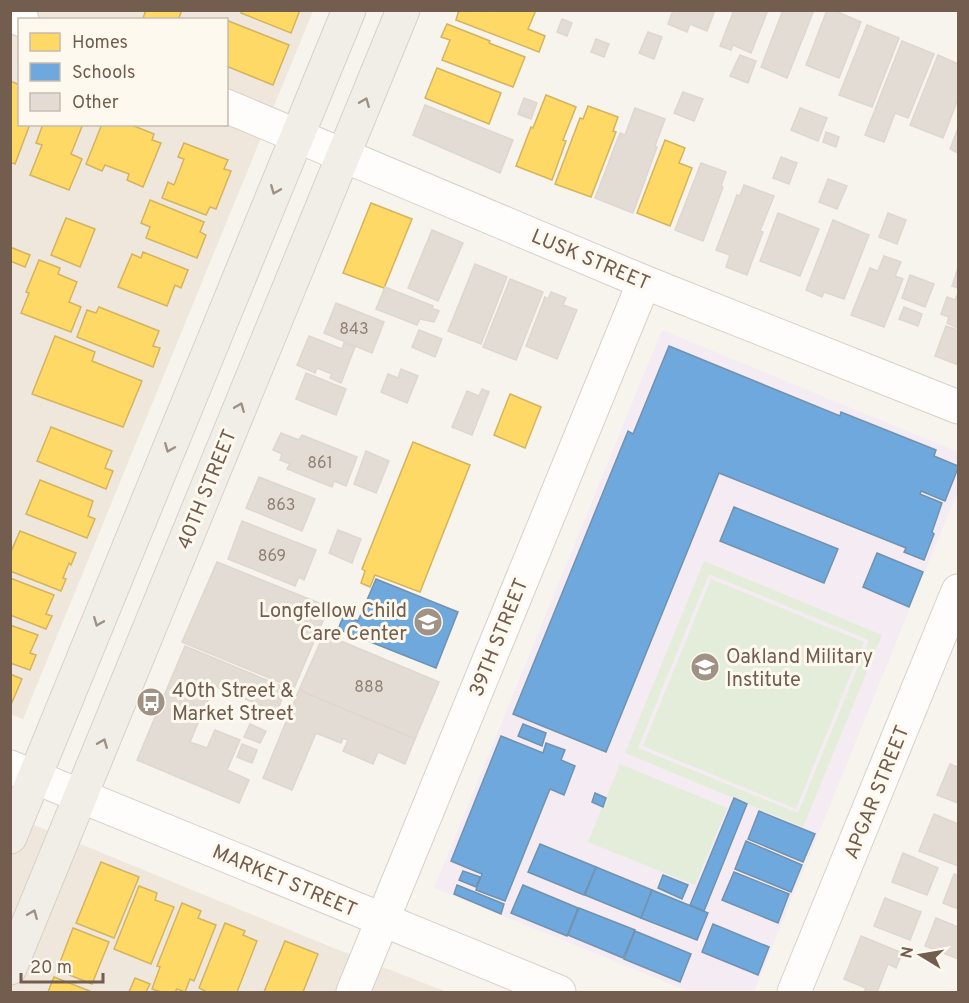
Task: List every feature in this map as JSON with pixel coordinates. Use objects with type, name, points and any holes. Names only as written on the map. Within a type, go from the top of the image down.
[{"type":"main road","points":[[10,837],[22,773],[297,136],[349,10]]},
{"type":"main road","name":"40TH STREET","points":[[10,968],[403,10]]},
{"type":"street","name":"LUSK STREET","points":[[228,107],[644,282],[958,407]]},
{"type":"street","name":"39TH STREET","points":[[353,993],[644,282]]},
{"type":"street","name":"APGAR STREET","points":[[794,993],[947,653],[958,591]]},
{"type":"street","name":"MARKET STREET","points":[[22,773],[559,993]]},
{"type":"shaded area","points":[[10,11],[313,11],[23,719],[10,714]]},
{"type":"shaded area","name":"Oakland Military Institute","points":[[662,330],[958,452],[958,490],[754,992],[690,992],[434,888]]},
{"type":"shaded area","points":[[10,815],[331,947],[447,992],[11,992]]},
{"type":"green space","points":[[704,561],[882,635],[803,827],[625,753]],"holes":[[[709,574],[869,640],[798,813],[638,748]]]},
{"type":"green space","points":[[711,579],[864,642],[796,809],[643,746]]},
{"type":"green space","points":[[620,764],[727,808],[695,885],[588,842]]},
{"type":"building: Homes","points":[[146,10],[182,10],[179,18],[143,18]]},
{"type":"building: Homes","points":[[242,10],[300,10],[291,33],[241,13]]},
{"type":"building: Homes","points":[[459,10],[536,10],[528,29],[545,36],[539,52],[456,20]]},
{"type":"building: Homes","points":[[228,21],[289,45],[273,85],[228,67]]},
{"type":"building: Homes","points":[[447,24],[525,57],[513,87],[442,60],[450,40],[441,37]]},
{"type":"building: Homes","points":[[437,68],[501,93],[489,124],[425,98]]},
{"type":"building: Homes","points":[[10,81],[18,84],[18,126],[29,126],[15,164],[10,162]]},
{"type":"building: Homes","points":[[546,95],[576,107],[563,140],[566,141],[552,180],[516,166]]},
{"type":"building: Homes","points":[[588,106],[618,117],[613,131],[616,132],[591,197],[555,184],[580,118],[583,119]]},
{"type":"building: Homes","points":[[42,126],[82,126],[71,154],[82,159],[69,190],[30,175],[42,145],[36,143]]},
{"type":"building: Homes","points":[[101,126],[134,126],[154,134],[152,140],[161,143],[143,187],[127,180],[129,174],[105,165],[102,171],[86,164]]},
{"type":"building: Homes","points":[[665,140],[685,148],[679,163],[692,168],[670,226],[637,213]]},
{"type":"building: Homes","points":[[184,143],[228,160],[224,169],[231,171],[216,209],[210,207],[206,215],[162,198],[168,182],[174,185],[184,159],[178,157]]},
{"type":"building: Homes","points":[[150,200],[204,222],[200,232],[206,235],[197,258],[146,238],[150,227],[141,223]]},
{"type":"building: Homes","points":[[371,203],[412,219],[384,288],[343,273]]},
{"type":"building: Homes","points":[[66,218],[95,229],[80,267],[51,255]]},
{"type":"building: Homes","points":[[10,247],[30,255],[25,267],[10,261]]},
{"type":"building: Homes","points":[[143,252],[188,270],[181,288],[175,285],[167,306],[118,287],[132,254],[141,258]]},
{"type":"building: Homes","points":[[39,260],[60,268],[58,274],[77,282],[69,302],[81,307],[71,332],[21,313],[29,293],[26,292]]},
{"type":"building: Homes","points":[[99,307],[159,331],[153,346],[160,348],[153,367],[77,337],[87,310],[96,313]]},
{"type":"building: Homes","points":[[55,336],[95,352],[92,361],[142,381],[123,427],[32,394]]},
{"type":"building: Homes","points":[[510,394],[541,407],[525,448],[494,435]]},
{"type":"building: Homes","points":[[51,427],[112,451],[105,468],[113,471],[106,489],[37,461]]},
{"type":"building: Homes","points":[[413,442],[470,465],[420,592],[375,575],[370,587],[361,583],[365,571],[362,569]]},
{"type":"building: Homes","points":[[40,480],[93,501],[88,516],[95,519],[87,538],[26,514]]},
{"type":"building: Homes","points":[[20,531],[76,553],[63,578],[66,579],[61,591],[10,571],[10,554]]},
{"type":"building: Homes","points":[[10,578],[54,595],[46,614],[52,616],[46,629],[10,615]]},
{"type":"building: Homes","points":[[10,625],[38,635],[30,653],[36,655],[30,670],[10,663]]},
{"type":"building: Homes","points":[[10,674],[22,679],[10,707]]},
{"type":"building: Homes","points":[[101,862],[139,877],[114,938],[76,923]]},
{"type":"building: Homes","points":[[139,886],[157,893],[155,900],[174,907],[151,964],[114,949]]},
{"type":"building: Homes","points":[[182,903],[201,911],[198,918],[216,925],[194,981],[190,979],[185,992],[177,989],[175,992],[161,992],[152,989],[160,967],[157,966]]},
{"type":"building: Homes","points":[[225,923],[245,931],[243,935],[257,941],[237,992],[207,992],[199,988]]},
{"type":"building: Homes","points":[[73,928],[109,942],[92,984],[57,970]]},
{"type":"building: Homes","points":[[285,941],[318,954],[303,992],[264,992]]},
{"type":"building: Homes","points":[[54,977],[92,992],[48,992]]},
{"type":"building: Homes","points":[[135,978],[150,984],[146,992],[129,992]]},
{"type":"building: Schools","points":[[669,346],[840,416],[841,412],[936,450],[934,456],[958,468],[945,501],[921,491],[920,494],[942,503],[924,560],[904,552],[906,548],[719,473],[606,752],[513,714],[628,431],[633,434]]},
{"type":"building: Schools","points":[[734,507],[838,549],[824,583],[720,541]]},
{"type":"building: Schools","points":[[877,553],[923,572],[909,607],[863,587]]},
{"type":"building: Schools","points":[[376,579],[458,612],[436,668],[338,629],[344,615],[358,621]]},
{"type":"building: Schools","points":[[523,724],[546,733],[542,746],[518,736]]},
{"type":"building: Schools","points":[[501,736],[543,753],[546,743],[565,750],[561,760],[575,766],[564,795],[550,789],[505,901],[476,890],[482,874],[451,861]]},
{"type":"building: Schools","points":[[595,793],[606,798],[603,807],[592,802]]},
{"type":"building: Schools","points":[[734,798],[747,804],[704,911],[690,905]]},
{"type":"building: Schools","points":[[759,811],[815,834],[803,862],[748,839]]},
{"type":"building: Schools","points":[[746,841],[802,865],[791,892],[735,869]]},
{"type":"building: Schools","points":[[540,844],[596,867],[584,895],[528,872]]},
{"type":"building: Schools","points":[[596,867],[652,890],[641,918],[585,895]]},
{"type":"building: Schools","points":[[463,871],[480,877],[476,887],[459,880]]},
{"type":"building: Schools","points":[[734,872],[789,894],[778,923],[722,900]]},
{"type":"building: Schools","points":[[663,875],[688,885],[682,899],[658,888]]},
{"type":"building: Schools","points":[[457,885],[504,904],[501,914],[454,894]]},
{"type":"building: Schools","points":[[523,885],[578,908],[567,936],[511,913]]},
{"type":"building: Schools","points":[[652,890],[708,913],[697,940],[641,918]]},
{"type":"building: Schools","points":[[579,908],[635,930],[623,958],[568,935]]},
{"type":"building: Schools","points":[[713,924],[769,947],[758,975],[702,952]]},
{"type":"building: Schools","points":[[635,931],[691,954],[680,982],[624,959]]},
{"type":"building: Other","points":[[673,10],[715,10],[707,31],[690,24],[687,32],[668,24]]},
{"type":"building: Other","points":[[734,10],[768,10],[751,53],[733,45],[731,50],[720,46]]},
{"type":"building: Other","points":[[783,10],[814,10],[787,78],[761,67]]},
{"type":"building: Other","points":[[827,10],[833,10],[861,22],[839,78],[806,65]]},
{"type":"building: Other","points":[[562,19],[572,23],[567,36],[557,32]]},
{"type":"building: Other","points":[[867,25],[899,38],[872,107],[839,95]]},
{"type":"building: Other","points":[[648,32],[662,37],[654,59],[639,53]]},
{"type":"building: Other","points":[[596,39],[609,44],[604,57],[591,52]]},
{"type":"building: Other","points":[[902,41],[934,54],[908,118],[895,113],[884,142],[865,135]]},
{"type":"building: Other","points":[[740,55],[756,61],[748,83],[730,76]]},
{"type":"building: Other","points":[[938,55],[958,64],[958,99],[943,138],[910,125]]},
{"type":"building: Other","points":[[683,92],[703,99],[694,121],[674,113]]},
{"type":"building: Other","points":[[524,98],[537,103],[531,119],[518,114]]},
{"type":"building: Other","points":[[425,105],[513,140],[500,173],[413,135]]},
{"type":"building: Other","points":[[635,108],[665,119],[633,213],[595,198],[620,133],[625,135]]},
{"type":"building: Other","points":[[800,108],[827,118],[818,141],[791,130]]},
{"type":"building: Other","points":[[958,128],[958,153],[950,149]]},
{"type":"building: Other","points":[[826,132],[839,137],[836,147],[823,142]]},
{"type":"building: Other","points":[[781,157],[797,163],[789,184],[773,178]]},
{"type":"building: Other","points":[[701,163],[726,172],[721,186],[723,187],[703,241],[675,230]]},
{"type":"building: Other","points":[[828,179],[847,186],[837,209],[819,202]]},
{"type":"building: Other","points":[[744,185],[774,196],[760,231],[763,232],[747,275],[726,267],[730,255],[716,250],[737,195],[740,196]]},
{"type":"building: Other","points":[[778,213],[819,229],[800,276],[760,261]]},
{"type":"building: Other","points":[[888,213],[906,220],[897,244],[879,237]]},
{"type":"building: Other","points":[[833,220],[869,235],[844,299],[824,292],[822,297],[806,290]]},
{"type":"building: Other","points":[[432,230],[463,243],[438,301],[408,288]]},
{"type":"building: Other","points":[[884,256],[901,262],[895,276],[903,279],[884,327],[851,315],[870,268],[878,271]]},
{"type":"building: Other","points":[[475,264],[507,277],[481,344],[448,331]]},
{"type":"building: Other","points":[[958,268],[958,288],[952,286]]},
{"type":"building: Other","points":[[910,275],[934,284],[925,307],[902,298]]},
{"type":"building: Other","points":[[510,279],[543,292],[516,360],[483,347]]},
{"type":"building: Other","points":[[385,287],[433,306],[432,308],[439,311],[434,322],[420,319],[417,325],[376,309]]},
{"type":"building: Other","points":[[551,292],[566,298],[563,305],[577,310],[557,359],[526,346],[545,297],[548,299]]},
{"type":"building: Other","points":[[958,293],[958,328],[947,323],[949,317],[941,314],[947,297],[955,300]]},
{"type":"building: Other","points":[[336,303],[384,322],[372,353],[324,333]]},
{"type":"building: Other","points":[[904,307],[922,314],[918,326],[899,319]]},
{"type":"building: Other","points":[[946,326],[958,330],[958,365],[935,356]]},
{"type":"building: Other","points":[[419,330],[442,339],[435,357],[412,347]]},
{"type":"building: Other","points":[[309,336],[342,349],[344,343],[355,347],[341,383],[330,378],[332,374],[317,368],[315,373],[297,365]]},
{"type":"building: Other","points":[[401,369],[418,376],[407,403],[381,392],[388,374],[398,378]]},
{"type":"building: Other","points":[[306,373],[346,389],[336,415],[296,399]]},
{"type":"building: Other","points":[[482,389],[489,392],[472,435],[452,427],[467,391],[479,396]]},
{"type":"building: Other","points":[[281,433],[299,440],[302,435],[357,457],[346,486],[334,481],[332,487],[287,469],[290,464],[280,460],[282,454],[273,450]]},
{"type":"building: Other","points":[[366,451],[389,461],[376,493],[354,484]]},
{"type":"building: Other","points":[[259,477],[315,499],[302,531],[246,508]]},
{"type":"building: Other","points":[[242,521],[316,550],[304,580],[299,577],[295,586],[228,559]]},
{"type":"building: Other","points":[[338,530],[361,539],[352,563],[329,553]]},
{"type":"building: Other","points":[[217,562],[329,607],[294,688],[182,642]]},
{"type":"building: Other","points":[[324,634],[439,682],[415,739],[299,690]]},
{"type":"building: Other","points":[[185,646],[286,688],[277,712],[214,686],[190,742],[207,748],[215,730],[240,740],[227,770],[249,780],[239,803],[137,760]]},
{"type":"building: Other","points":[[299,690],[415,739],[405,764],[378,752],[373,764],[343,751],[348,740],[343,738],[341,743],[316,733],[292,790],[263,778]]},
{"type":"building: Other","points":[[250,724],[266,731],[260,743],[244,737]]},
{"type":"building: Other","points":[[242,744],[257,750],[252,763],[237,757]]},
{"type":"building: Other","points":[[950,764],[958,767],[958,803],[937,795]]},
{"type":"building: Other","points":[[934,814],[958,824],[958,866],[919,851]]},
{"type":"building: Other","points":[[903,853],[938,868],[927,895],[892,882]]},
{"type":"building: Other","points":[[954,874],[958,876],[958,909],[943,903]]},
{"type":"building: Other","points":[[885,898],[921,912],[910,940],[874,926]]},
{"type":"building: Other","points":[[936,918],[958,927],[958,959],[925,946]]},
{"type":"building: Other","points":[[861,936],[902,953],[896,968],[888,964],[877,992],[864,992],[866,988],[844,979]]},
{"type":"place","name":"Longfellow Child Care Center","points":[[428,622]]},
{"type":"place","name":"Oakland Military Institute","points":[[705,667]]},
{"type":"place","name":"40th Street & Market Street","points":[[151,702]]}]
